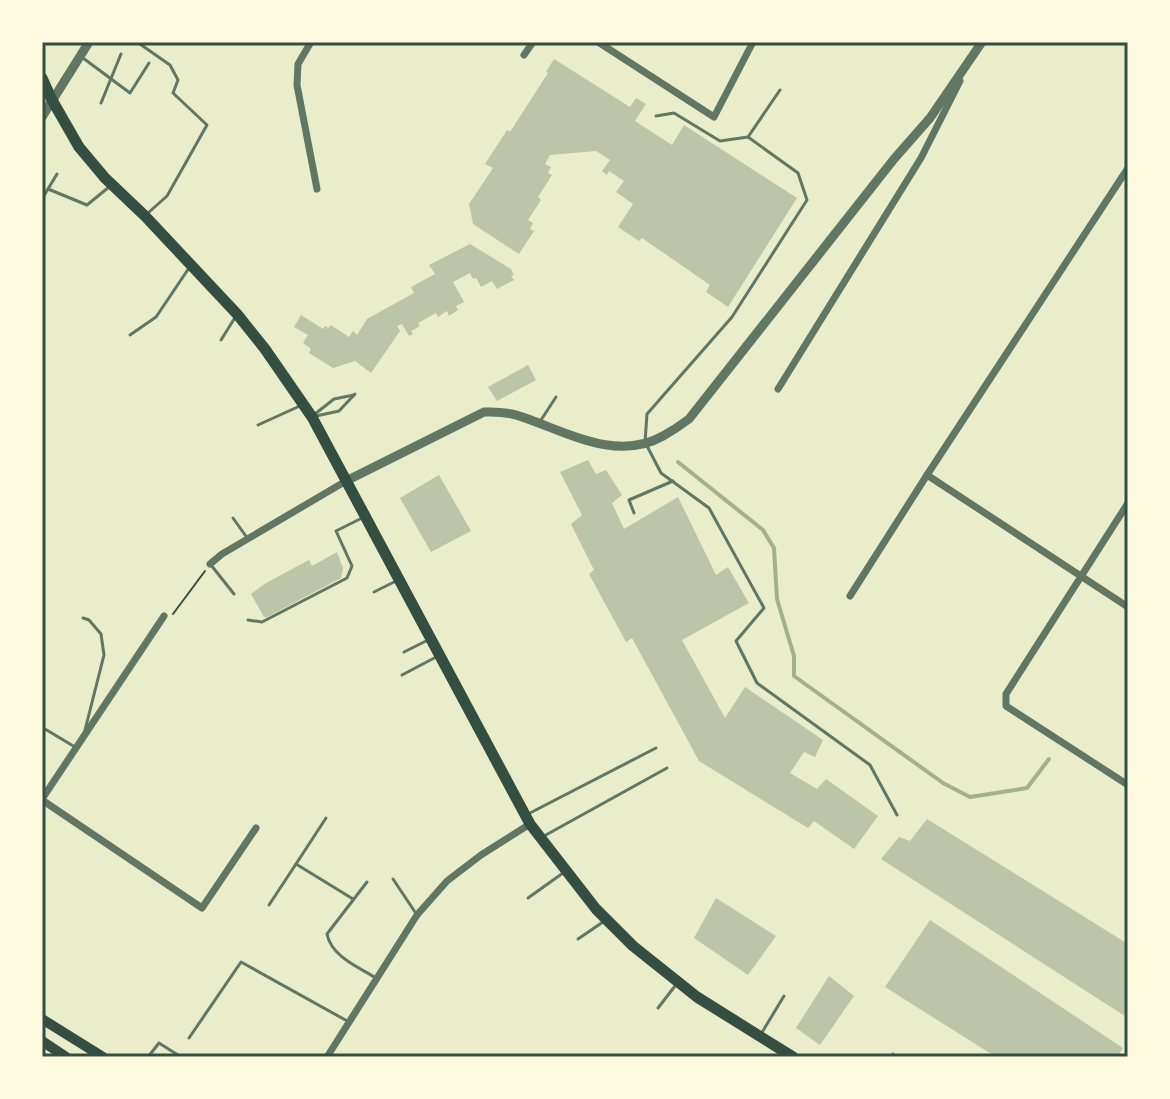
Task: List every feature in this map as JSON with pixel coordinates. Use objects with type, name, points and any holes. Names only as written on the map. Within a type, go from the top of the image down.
[{"type":"main road","points":[[42,78],[79,147],[237,314],[312,417],[528,819],[566,871],[596,909],[633,946],[697,997],[793,1057]]},
{"type":"main road","points":[[42,1019],[103,1057]]},
{"type":"main road","points":[[42,1041],[66,1057]]},
{"type":"street","points":[[42,117],[89,42]]},
{"type":"street","points":[[311,42],[298,64],[297,85],[317,189]]},
{"type":"street","points":[[524,55],[533,42]]},
{"type":"street","points":[[598,42],[714,117],[753,42]]},
{"type":"street","points":[[210,564],[346,481],[484,412],[507,411],[582,440],[612,447],[632,446],[661,438],[689,419],[894,159],[930,118],[982,42]]},
{"type":"street","points":[[778,389],[921,158],[969,63]]},
{"type":"street","points":[[850,596],[1128,168]]},
{"type":"street","points":[[927,475],[1128,607]]},
{"type":"street","points":[[1128,503],[1006,694],[1006,706],[1128,785]]},
{"type":"street","points":[[164,616],[42,799],[202,908],[256,828]]},
{"type":"street","points":[[327,1057],[417,915],[447,881],[528,819]]},
{"type":"lane","points":[[137,42],[170,65],[178,80],[173,93],[207,125],[167,196],[145,216]]},
{"type":"lane","points":[[101,103],[121,54]]},
{"type":"lane","points":[[80,56],[130,93],[149,63]]},
{"type":"lane","points":[[748,137],[780,90]]},
{"type":"lane","points":[[656,116],[674,113],[720,141],[748,137],[798,173],[807,200],[732,317],[647,414],[645,442],[661,473],[709,508],[764,608],[736,641],[757,683],[870,765],[897,815]]},
{"type":"lane","points":[[42,199],[57,174]]},
{"type":"lane","points":[[48,189],[87,205],[111,184]]},
{"type":"lane","points":[[130,335],[156,317],[191,265]]},
{"type":"lane","points":[[221,340],[237,314]]},
{"type":"lane","points":[[355,394],[339,411],[312,417],[334,399],[355,394]]},
{"type":"lane","points":[[538,423],[556,397]]},
{"type":"lane","points":[[258,425],[303,404]]},
{"type":"lane","points":[[634,513],[629,500],[673,481]]},
{"type":"lane","points":[[248,620],[262,622],[347,578],[352,566],[336,531],[365,516]]},
{"type":"lane","points":[[233,518],[248,539]]},
{"type":"lane","points":[[210,564],[234,594]]},
{"type":"lane","points":[[374,592],[399,580]]},
{"type":"lane","points":[[83,618],[89,620],[101,634],[104,655],[85,733]]},
{"type":"lane","points":[[404,652],[431,639]]},
{"type":"lane","points":[[402,675],[440,655]]},
{"type":"lane","points":[[45,729],[75,747]]},
{"type":"lane","points":[[528,819],[656,748]]},
{"type":"lane","points":[[541,838],[667,768]]},
{"type":"lane","points":[[269,905],[326,818]]},
{"type":"lane","points":[[296,864],[353,899]]},
{"type":"lane","points":[[528,898],[566,871]]},
{"type":"lane","points":[[393,879],[417,915]]},
{"type":"lane","points":[[367,882],[327,934],[329,945],[336,953],[376,978]]},
{"type":"lane","points":[[578,939],[606,919]]},
{"type":"lane","points":[[189,1038],[241,962],[349,1022]]},
{"type":"lane","points":[[658,1008],[677,982]]},
{"type":"lane","points":[[760,1035],[784,996]]},
{"type":"lane","points":[[148,1057],[159,1043],[181,1057]]},
{"type":"path","points":[[164,616],[170,619],[210,564]]},
{"type":"building","points":[[554,59],[630,107],[636,98],[646,104],[635,121],[672,145],[684,125],[797,198],[728,307],[706,292],[710,285],[642,238],[639,241],[618,227],[633,204],[616,192],[624,181],[609,171],[607,175],[602,171],[610,160],[596,151],[550,155],[545,164],[551,167],[548,173],[552,175],[528,220],[533,223],[530,229],[534,231],[519,254],[473,224],[469,204],[493,168],[485,164],[507,130],[510,132]]},
{"type":"building","points":[[470,244],[511,269],[514,280],[497,289],[492,281],[481,287],[470,273],[453,282],[464,302],[456,306],[458,310],[449,316],[447,311],[438,317],[436,313],[418,323],[420,326],[409,336],[402,324],[397,326],[400,331],[371,373],[355,361],[333,368],[309,353],[311,349],[303,343],[308,335],[294,327],[301,315],[323,329],[331,325],[349,337],[353,331],[357,335],[367,319],[414,293],[411,287],[435,274],[429,265]]},
{"type":"building","points":[[528,365],[536,380],[497,401],[488,387]]},
{"type":"building","points":[[588,460],[596,474],[606,470],[622,495],[612,503],[624,529],[678,497],[716,575],[728,567],[749,603],[682,640],[725,718],[745,687],[823,740],[815,757],[804,752],[790,773],[817,789],[826,779],[878,816],[854,849],[814,821],[808,828],[699,761],[632,638],[626,642],[589,574],[594,570],[571,524],[582,515],[560,472]]},
{"type":"building","points":[[439,475],[471,531],[431,552],[400,498]]},
{"type":"building","points":[[337,552],[343,568],[341,578],[264,617],[251,594],[309,560],[312,566]]},
{"type":"building","points":[[927,819],[1128,944],[1128,1018],[881,859],[899,837],[910,841]]},
{"type":"building","points":[[716,898],[776,936],[748,975],[694,938]]},
{"type":"building","points":[[930,920],[1123,1048],[1117,1057],[996,1057],[885,987]]},
{"type":"building","points":[[829,976],[854,996],[820,1045],[796,1028]]},
{"type":"waterway","points":[[678,462],[763,530],[774,548],[777,599],[794,656],[794,676],[943,783],[970,797],[1027,788],[1049,759]]}]
